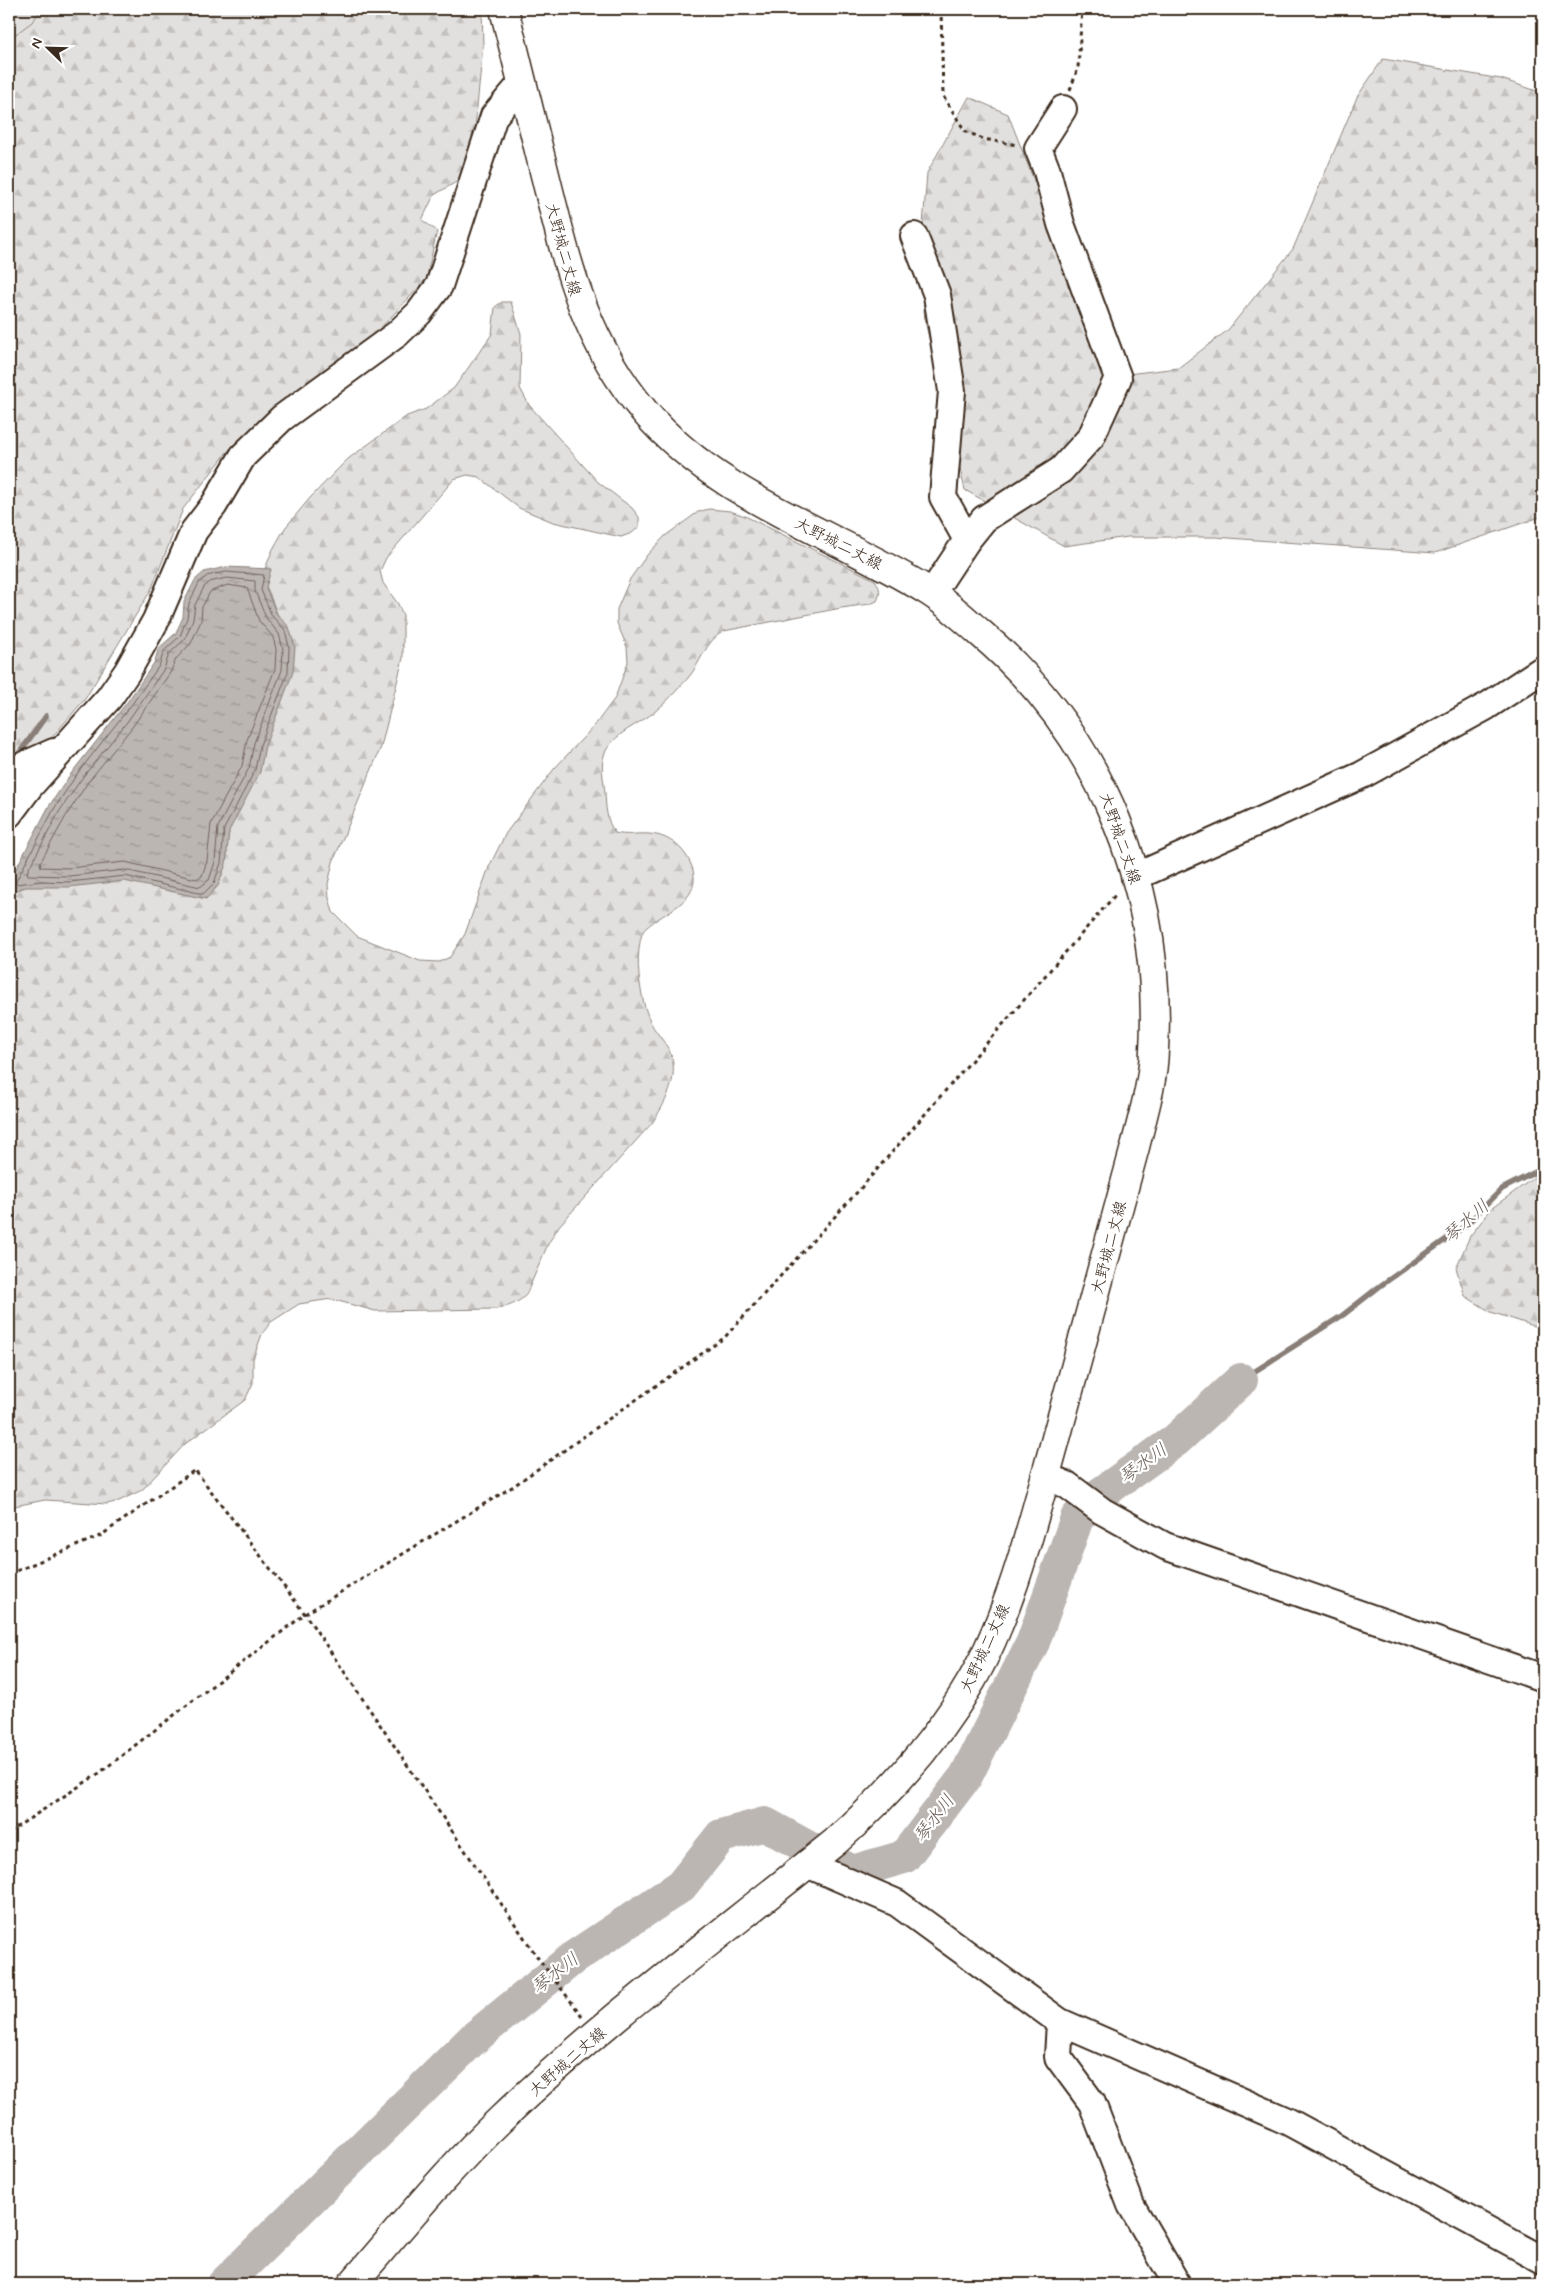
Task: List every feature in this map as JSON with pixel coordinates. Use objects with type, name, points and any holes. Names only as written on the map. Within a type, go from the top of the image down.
[{"type":"main road","name":"大野城二丈線","points":[[352,2284],[447,2175],[501,2119],[596,2034],[835,1842],[869,1812],[908,1769],[943,1724],[972,1679],[1000,1621],[1045,1476],[1135,1147],[1147,1098],[1154,1052],[1151,951],[1144,910],[1120,828],[1104,787],[1073,737],[1032,682],[1005,655],[932,593],[898,573],[761,503],[726,482],[673,440],[645,412],[600,347],[580,305],[562,244],[522,83],[509,10]]},
{"type":"street","points":[[9,814],[30,786],[109,698],[144,645],[194,530],[214,505],[243,456],[282,418],[397,334],[419,313],[440,286],[494,116],[522,83]]},
{"type":"street","points":[[932,593],[967,540],[984,519],[1061,470],[1091,437],[1118,378],[1061,224],[1047,171],[1038,148],[1063,109]]},
{"type":"street","points":[[914,236],[936,296],[952,391],[943,497],[967,540]]},
{"type":"street","points":[[1135,877],[1362,775],[1487,706],[1543,669]]},
{"type":"street","points":[[9,772],[64,747]]},
{"type":"street","points":[[1045,1476],[1076,1491],[1102,1511],[1165,1546],[1543,1678]]},
{"type":"street","points":[[807,1864],[897,1903],[1060,2022],[1287,2121],[1543,2260]]},
{"type":"street","points":[[1060,2022],[1058,2057],[1092,2103],[1131,2205],[1177,2284]]},
{"type":"path","points":[[941,9],[943,96],[965,131],[983,138],[1038,148]]},
{"type":"path","points":[[1063,109],[1078,68],[1082,9]]},
{"type":"path","points":[[9,1832],[98,1774],[305,1614],[512,1487],[724,1338],[866,1182],[1111,898],[1135,877]]},
{"type":"path","points":[[9,1574],[100,1536],[195,1470],[305,1614],[558,1987],[596,2034]]},
{"type":"green space","points":[[9,9],[72,9],[9,107]]},
{"type":"green space","points":[[42,9],[482,9],[483,45],[475,128],[458,181],[434,195],[422,220],[437,231],[426,280],[373,336],[298,391],[229,450],[183,509],[151,590],[85,699],[9,787],[9,39],[32,22]]},
{"type":"green space","points":[[1383,59],[1501,79],[1543,93],[1543,516],[1435,553],[1215,537],[1128,537],[1064,546],[965,490],[925,321],[920,265],[927,173],[969,97],[1008,114],[1062,252],[1127,374],[1178,368],[1228,330],[1293,249],[1357,97]]},
{"type":"green space","points":[[502,302],[511,302],[521,334],[520,388],[529,405],[598,482],[632,508],[639,517],[639,527],[632,533],[621,537],[553,522],[519,508],[479,477],[467,475],[454,479],[386,558],[380,571],[383,583],[398,604],[403,615],[403,658],[381,747],[333,862],[328,884],[333,912],[357,936],[420,961],[439,962],[450,957],[465,934],[489,867],[506,833],[554,769],[595,725],[615,698],[628,662],[627,647],[617,623],[617,609],[630,579],[647,555],[665,536],[698,512],[709,509],[730,511],[745,516],[875,580],[879,590],[877,601],[870,604],[724,631],[712,640],[688,678],[666,701],[653,713],[624,732],[606,751],[602,767],[606,809],[608,819],[615,833],[649,834],[664,837],[682,850],[693,870],[694,881],[692,890],[679,905],[644,930],[638,957],[642,997],[651,1023],[671,1055],[673,1064],[672,1082],[662,1108],[652,1123],[559,1226],[548,1244],[526,1295],[512,1305],[495,1309],[375,1311],[331,1299],[299,1304],[271,1322],[262,1334],[253,1359],[253,1383],[245,1400],[185,1444],[142,1490],[119,1501],[107,1504],[45,1500],[9,1507],[9,888],[33,883],[283,628],[262,576],[273,549],[285,528],[310,498],[348,459],[407,416],[426,409],[454,388],[492,334],[495,307]]},
{"type":"green space","points":[[1543,1171],[1543,1329],[1491,1312],[1465,1296],[1456,1268],[1470,1236],[1492,1208]]},
{"type":"water","points":[[226,567],[271,569],[266,588],[276,613],[289,627],[295,647],[293,672],[265,746],[260,772],[229,831],[226,864],[218,886],[206,899],[124,881],[68,887],[26,887],[11,892],[10,880],[49,806],[73,771],[128,701],[154,663],[159,648],[176,633],[183,617],[184,602],[195,580],[204,572]]},
{"type":"waterway","points":[[15,759],[46,716]]},
{"type":"waterway","name":"琴水川","points":[[1241,1380],[1343,1315],[1380,1286],[1465,1226],[1502,1189],[1543,1168]]},
{"type":"waterway","name":"琴水川","points":[[224,2284],[473,2039],[573,1958],[681,1886],[721,1836],[765,1824],[852,1872],[904,1857],[966,1776],[1033,1642],[1077,1518],[1099,1495],[1176,1440],[1241,1380]]}]
